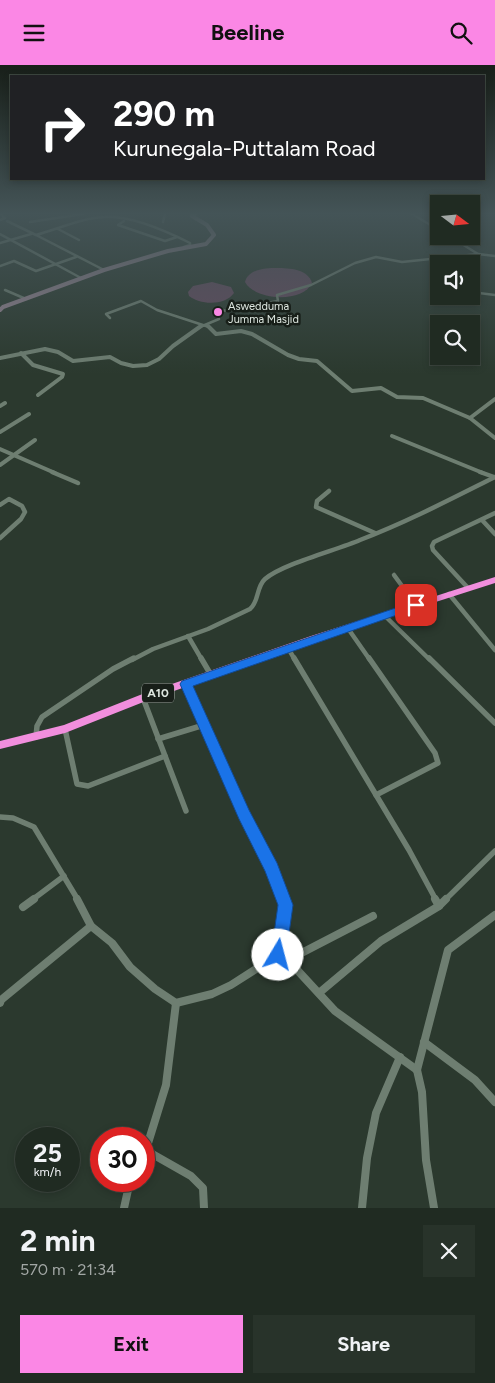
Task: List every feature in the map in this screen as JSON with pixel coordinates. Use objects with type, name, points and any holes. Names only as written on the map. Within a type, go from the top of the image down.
[{"type":"highway","name":"A10","points":[[0,745],[64,729],[143,698],[347,627],[495,579]]},
{"type":"street","points":[[28,267],[36,271],[46,267]]},
{"type":"street","points":[[61,267],[81,278]]},
{"type":"street","points":[[98,267],[104,270]]},
{"type":"street","points":[[0,310],[3,307],[114,267]]},
{"type":"street","points":[[0,358],[45,349],[58,352],[73,361],[110,357],[120,363],[133,366],[147,365],[159,359],[173,346],[202,325],[219,319],[216,312],[278,301],[277,295],[310,285],[346,267]]},
{"type":"street","points":[[5,290],[26,299]]},
{"type":"street","points":[[480,293],[495,295]]},
{"type":"street","points":[[110,318],[106,313],[141,301],[157,310],[208,326],[216,334],[242,331],[252,334],[288,355],[299,359],[317,361],[352,391],[381,388],[397,397],[424,399],[470,419],[495,437]]},
{"type":"street","points":[[21,353],[33,365],[63,374],[62,377],[38,395]]},
{"type":"street","points":[[470,419],[495,399]]},
{"type":"street","points":[[0,406],[5,403]]},
{"type":"street","points":[[0,432],[29,414]]},
{"type":"street","points":[[392,436],[495,477]]},
{"type":"street","points":[[0,465],[35,439]]},
{"type":"street","points":[[0,449],[78,483]]},
{"type":"street","points":[[36,737],[37,726],[42,717],[98,678],[153,649],[250,609],[254,606],[264,580],[278,571],[445,504],[495,477]]},
{"type":"street","points":[[329,491],[317,501],[316,507],[375,533]]},
{"type":"street","points":[[0,505],[9,499],[22,506],[25,512],[21,519],[0,537]]},
{"type":"street","points":[[468,588],[432,546],[434,542],[495,513]]},
{"type":"street","points":[[482,520],[495,534]]},
{"type":"street","points":[[394,575],[416,605]]},
{"type":"street","points":[[449,594],[495,650]]},
{"type":"street","points":[[384,615],[495,723]]},
{"type":"street","points":[[347,627],[434,753],[438,763],[376,795]]},
{"type":"street","points":[[188,636],[210,675]]},
{"type":"street","points":[[288,648],[409,850],[439,906]]},
{"type":"street","points":[[0,817],[13,818],[34,827],[64,876],[91,926],[112,943],[130,967],[155,989],[176,1003],[212,994],[232,985],[278,955],[286,905],[272,868],[244,814],[186,684]]},
{"type":"street","points":[[143,698],[186,811]]},
{"type":"street","points":[[158,739],[204,725]]},
{"type":"street","points":[[64,729],[77,784],[88,787],[165,755]]},
{"type":"street","points":[[319,993],[381,941],[439,906],[495,851]]},
{"type":"street","points":[[23,907],[64,876]]},
{"type":"street","points":[[417,1070],[448,950],[495,915]]},
{"type":"street","points":[[288,960],[373,916]]},
{"type":"street","points":[[0,1003],[1,1000],[91,926]]},
{"type":"street","points":[[278,955],[288,960],[336,1011],[417,1070],[421,1081],[423,1133],[429,1186],[434,1208]]},
{"type":"street","points":[[153,1127],[166,1085],[176,1003]]},
{"type":"street","points":[[424,1042],[476,1080],[495,1102]]},
{"type":"street","points":[[362,1208],[367,1158],[376,1113],[400,1057]]},
{"type":"street","points":[[155,1158],[191,1177],[203,1188],[204,1208]]},
{"type":"street","points":[[124,1208],[128,1192]]},
{"type":"shaded area","points":[[277,268],[302,272],[310,278],[312,283],[299,294],[279,297],[258,293],[245,282],[250,274],[254,272]]},
{"type":"shaded area","points":[[212,282],[231,287],[234,293],[225,300],[212,303],[199,301],[189,296],[188,292],[193,286]]},
{"type":"place","name":"Aswedduma Jumma Masjid","points":[[218,312]]},
{"type":"route","points":[[278,955],[286,905],[272,868],[244,814],[186,684],[416,605]]}]
